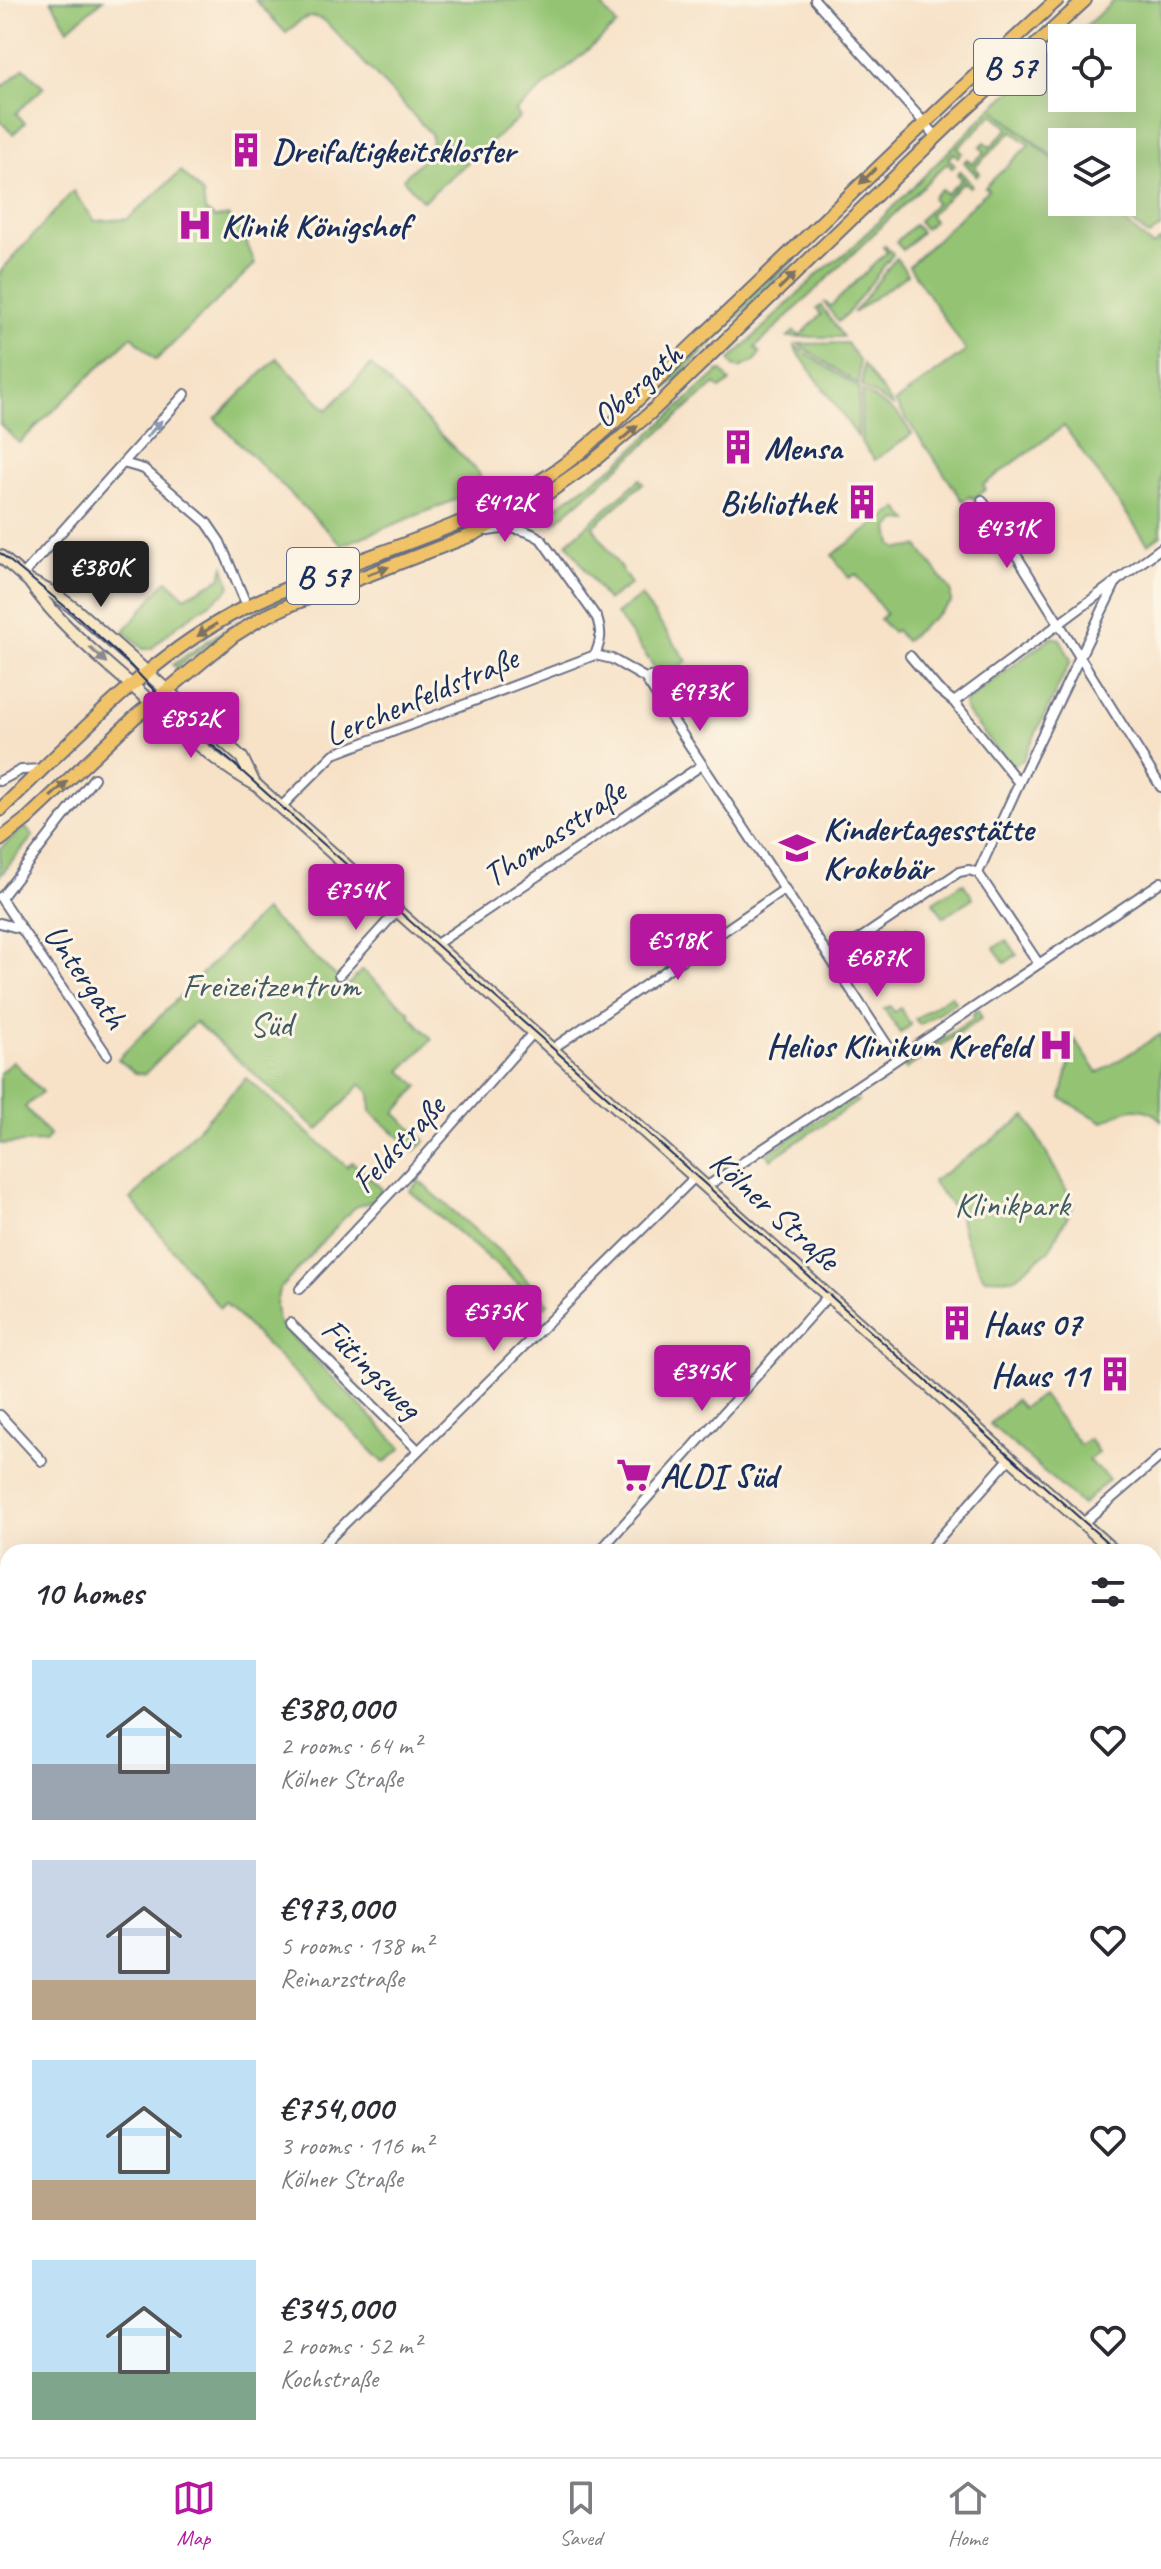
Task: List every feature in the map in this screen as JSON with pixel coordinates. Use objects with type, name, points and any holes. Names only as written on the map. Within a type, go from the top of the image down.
[{"type":"main road","name":"Obergath","points":[[132,686],[191,640],[247,606],[452,528],[510,500],[551,474],[629,406],[924,122],[1057,0]]},
{"type":"main road","name":"Obergath","points":[[152,703],[233,636],[260,619],[474,534],[563,484],[623,437],[1085,0]]},
{"type":"main road","name":"Kölner Straße","points":[[0,556],[26,578],[75,609],[147,673],[242,758],[255,784]]},
{"type":"main road","name":"Kölner Straße","points":[[26,578],[46,606],[132,686],[230,771],[255,784],[1106,1544]]},
{"type":"main road","name":"B 57","points":[[0,810],[132,686]]},
{"type":"main road","name":"B 57","points":[[0,840],[152,703]]},
{"type":"street","points":[[815,0],[937,137]]},
{"type":"street","points":[[26,578],[185,394]]},
{"type":"street","points":[[123,463],[144,469],[207,523],[220,542],[247,606]]},
{"type":"street","points":[[982,500],[1161,787]]},
{"type":"street","points":[[474,534],[516,527],[541,539],[597,618],[601,640],[595,655],[612,659],[645,678],[896,1058]]},
{"type":"street","points":[[954,702],[1161,548]]},
{"type":"street","points":[[978,873],[1117,580]]},
{"type":"street","name":"Lerchenfeldstraße","points":[[281,807],[334,754],[595,655]]},
{"type":"street","points":[[910,656],[938,689],[954,702],[1019,783]]},
{"type":"street","points":[[645,678],[656,676],[714,682]]},
{"type":"street","name":"Thomasstraße","points":[[435,945],[702,765]]},
{"type":"street","points":[[0,781],[21,770],[44,769]]},
{"type":"street","name":"Untergath","points":[[94,778],[0,898],[107,1055]]},
{"type":"street","points":[[831,958],[959,872],[969,870],[978,873],[1039,964]]},
{"type":"street","points":[[706,1187],[1161,882]]},
{"type":"street","points":[[552,1049],[785,889]]},
{"type":"street","points":[[339,975],[397,911]]},
{"type":"street","name":"Untergath","points":[[0,923],[19,929]]},
{"type":"street","name":"Feldstraße","points":[[300,1289],[425,1156],[533,1033]]},
{"type":"street","name":"Fütingsweg","points":[[324,1544],[695,1177]]},
{"type":"street","points":[[606,1544],[828,1296]]},
{"type":"street","name":"Fütingsweg","points":[[290,1323],[418,1450]]},
{"type":"street","points":[[0,1415],[42,1461]]},
{"type":"street","points":[[1083,1523],[1161,1456]]},
{"type":"street","points":[[934,1544],[1010,1458]]},
{"type":"green space","points":[[51,0],[103,0],[68,29]]},
{"type":"green space","points":[[255,0],[597,0],[617,25],[516,111],[520,117],[423,201],[403,179],[427,153],[432,141],[431,134],[325,21],[309,17],[286,33]]},
{"type":"green space","points":[[1115,0],[1161,0],[1161,227],[1149,236],[1125,216],[1136,216],[1136,128],[1048,128],[1048,153],[995,110],[1048,155],[1048,216],[1118,216],[1152,246],[1161,240],[1161,535],[1148,544],[1064,426],[983,485],[986,489],[973,499],[970,496],[963,501],[895,402],[966,351],[909,266],[988,190],[985,187],[1029,145],[1012,131],[975,167],[980,173],[977,176],[964,162],[967,159],[972,164],[985,152],[980,147],[985,142],[990,147],[1009,128],[993,114],[958,148],[962,153],[958,157],[954,153],[948,158],[955,165],[952,168],[947,163],[755,348],[760,353],[755,361],[740,368],[733,366],[730,360],[819,273],[852,248],[992,108],[1048,58],[1048,112],[1136,112],[1136,24],[1088,24]]},
{"type":"green space","points":[[24,68],[44,87],[16,113],[25,123],[13,134],[0,121],[0,89]]},
{"type":"green space","points":[[181,171],[203,194],[205,211],[215,218],[228,216],[243,233],[255,264],[156,360],[132,336],[19,443],[0,424],[0,272],[73,191],[95,221],[128,219]]},
{"type":"green space","points":[[960,171],[972,184],[970,187],[964,182],[929,215],[934,221],[925,229],[918,221],[936,203],[932,198],[941,189],[946,194],[962,179],[957,174]]},
{"type":"green space","points":[[914,225],[921,232],[903,250],[896,242]]},
{"type":"green space","points":[[805,244],[808,246],[635,418],[559,479],[518,506],[516,502],[554,479]]},
{"type":"green space","points":[[885,246],[893,254],[838,322],[824,302],[831,306],[887,252]]},
{"type":"green space","points":[[896,258],[908,274],[853,313]]},
{"type":"green space","points":[[821,306],[843,337],[788,337],[794,331],[800,336],[821,315],[817,309]]},
{"type":"green space","points":[[847,343],[859,361],[859,385],[798,344]]},
{"type":"green space","points":[[795,346],[859,388],[858,437],[796,350]]},
{"type":"green space","points":[[277,358],[327,410],[371,365],[479,473],[482,484],[478,491],[342,545],[215,419]]},
{"type":"green space","points":[[863,364],[894,407],[862,387]]},
{"type":"green space","points":[[722,371],[730,382],[720,389],[715,384],[554,523],[546,514],[617,464]]},
{"type":"green space","points":[[862,391],[898,414],[912,434],[875,460],[861,442]]},
{"type":"green space","points":[[640,479],[643,483],[593,527],[631,584],[607,601],[567,543]]},
{"type":"green space","points":[[898,508],[909,521],[898,520],[889,528],[892,545],[899,549],[918,546],[951,591],[951,603],[905,641],[880,619],[886,614],[856,574],[849,578],[832,555]]},
{"type":"green space","points":[[502,510],[503,513],[472,529],[257,615],[176,668],[173,665],[227,628],[269,605]]},
{"type":"green space","points":[[224,566],[230,586],[227,591],[175,627],[151,649],[143,649],[124,631],[167,580],[185,597],[221,578]]},
{"type":"green space","points":[[641,596],[687,661],[672,671],[655,668],[616,614]]},
{"type":"green space","points":[[1051,637],[1060,639],[1071,660],[1023,760],[1013,765],[1007,762],[965,710],[964,703]]},
{"type":"green space","points":[[25,827],[33,836],[0,876],[0,849]]},
{"type":"green space","points":[[963,883],[973,898],[944,917],[933,902]]},
{"type":"green space","name":"Freizeitzentrum Süd","points":[[264,911],[347,986],[362,970],[411,1013],[409,1015],[432,1039],[401,1071],[419,1086],[395,1113],[425,1141],[415,1151],[371,1112],[370,1092],[361,1084],[318,1130],[195,1022],[145,1074],[135,1073],[118,1059]]},
{"type":"green space","points":[[908,926],[915,936],[911,939],[909,936],[864,966],[859,959]]},
{"type":"green space","points":[[1006,940],[1017,955],[1005,963],[994,948]]},
{"type":"green space","points":[[875,961],[883,973],[868,984],[860,971]]},
{"type":"green space","points":[[951,995],[955,1002],[920,1025],[915,1019]]},
{"type":"green space","points":[[890,1006],[894,1012],[900,1008],[911,1025],[900,1033],[884,1009]]},
{"type":"green space","points":[[978,1010],[982,1018],[906,1069],[901,1061],[909,1056],[913,1059],[974,1018],[973,1013]]},
{"type":"green space","name":"Klinikpark","points":[[1161,1034],[1161,1120],[1147,1111],[1132,1109],[1103,1122],[1061,1098],[1075,1040],[1098,1073]]},
{"type":"green space","points":[[13,1061],[42,1092],[25,1107],[50,1136],[44,1142],[0,1144],[0,1073]]},
{"type":"green space","points":[[246,1078],[347,1167],[352,1162],[382,1189],[377,1199],[353,1208],[279,1290],[276,1304],[278,1322],[402,1448],[384,1463],[225,1303],[220,1308],[131,1199]]},
{"type":"green space","points":[[850,1098],[858,1101],[771,1159],[767,1154]]},
{"type":"green space","name":"Klinikpark","points":[[1026,1116],[1074,1204],[1049,1250],[1013,1279],[984,1278],[966,1242],[959,1215],[932,1182]]},
{"type":"green space","points":[[419,1181],[506,1257],[548,1303],[545,1307],[410,1191]]},
{"type":"green space","points":[[1042,1395],[1080,1445],[1089,1439],[1098,1452],[1088,1460],[1109,1479],[1082,1505],[990,1424],[1015,1400],[1022,1408]]},
{"type":"tram line","points":[[0,553],[79,618],[172,709],[1109,1544]]},
{"type":"place","name":"Dreifaltigkeitskloster","points":[[246,150]]},
{"type":"place","name":"Klinik Königshof","points":[[195,225]]},
{"type":"place","name":"Mensa","points":[[738,447]]},
{"type":"place","name":"Bibliothek","points":[[862,502]]},
{"type":"place","name":"Kindertagesstätte Krokobär","points":[[797,848]]},
{"type":"place","name":"Helios Klinikum Krefeld","points":[[1056,1045]]},
{"type":"place","name":"Haus 07","points":[[957,1323]]},
{"type":"place","name":"Haus 11","points":[[1115,1374]]},
{"type":"place","name":"ALDI Süd","points":[[634,1475]]}]
